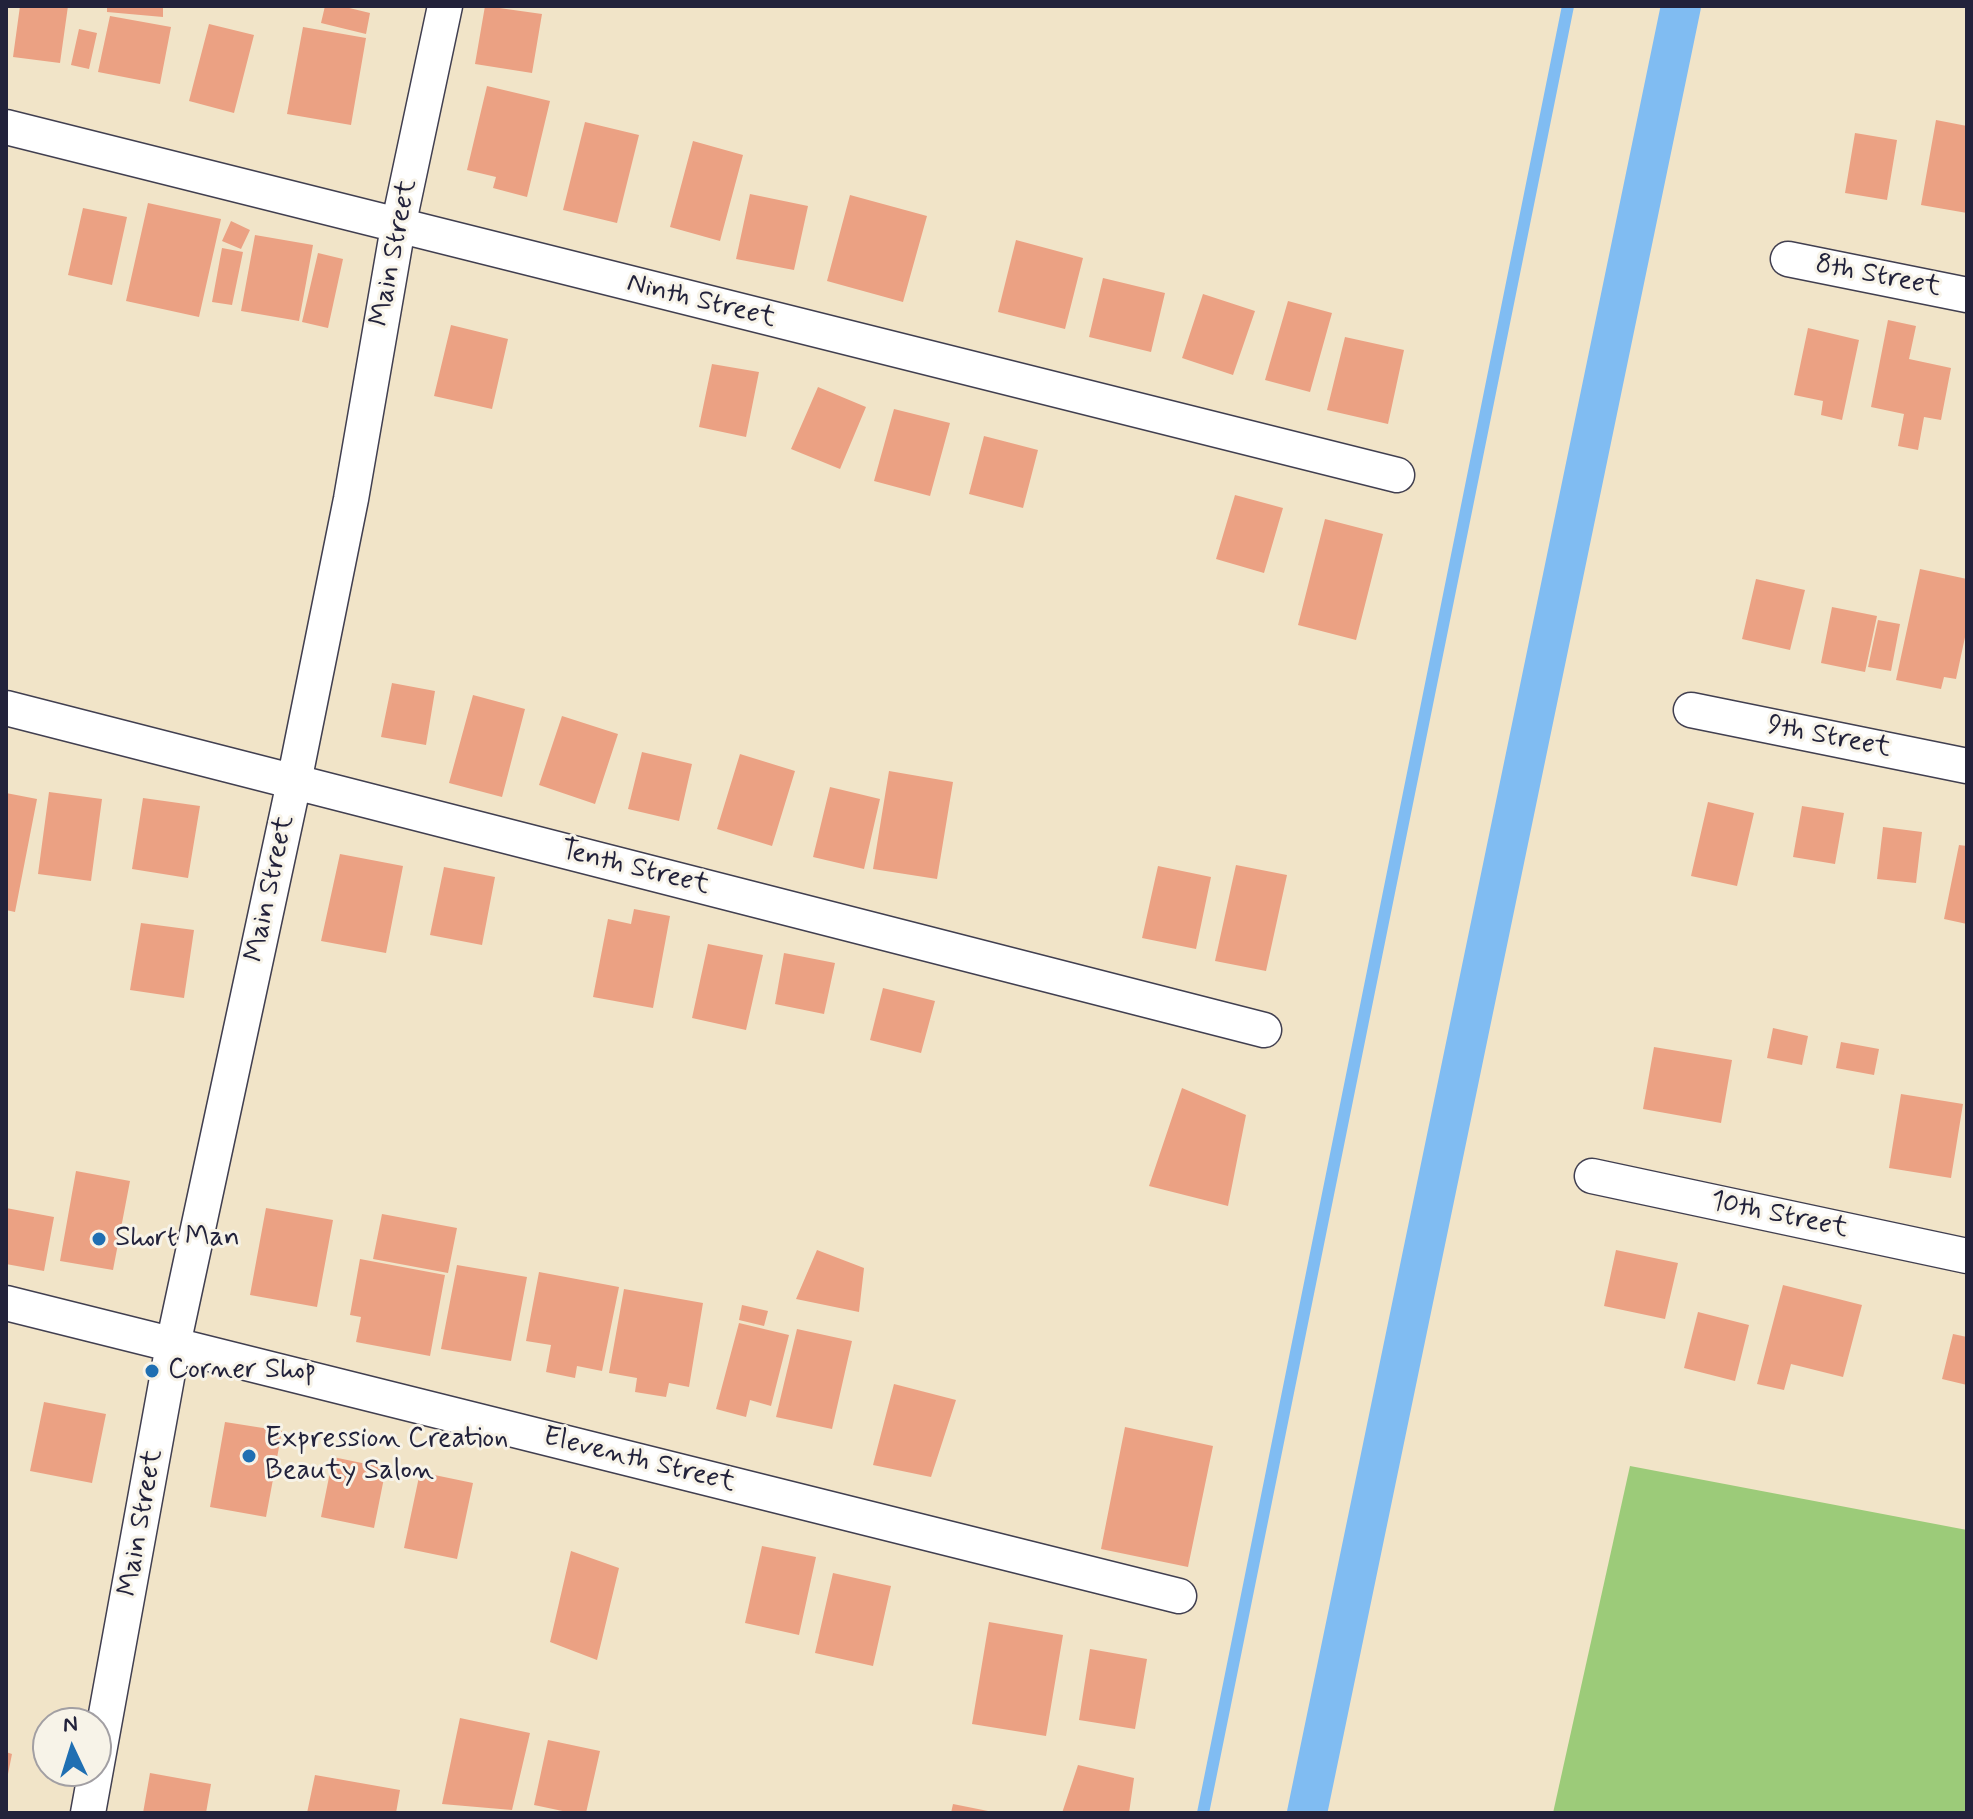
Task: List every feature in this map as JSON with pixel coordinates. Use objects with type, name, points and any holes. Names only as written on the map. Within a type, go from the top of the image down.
[{"type":"street","name":"Main Street","points":[[88,1813],[173,1345],[294,782],[351,499],[398,227],[445,6]]},
{"type":"street","name":"Ninth Street","points":[[6,127],[1397,475]]},
{"type":"street","name":"8th Street","points":[[1788,259],[1967,295]]},
{"type":"street","name":"Tenth Street","points":[[6,708],[1264,1030]]},
{"type":"street","name":"9th Street","points":[[1691,710],[1967,766]]},
{"type":"street","name":"10th Street","points":[[1592,1176],[1967,1256]]},
{"type":"street","name":"Eleventh Street","points":[[6,1303],[1179,1596]]},
{"type":"green space","points":[[1630,1466],[1967,1530],[1967,1813],[1553,1813]]},
{"type":"building","points":[[20,6],[68,6],[60,63],[13,57]]},
{"type":"building","points":[[107,6],[163,6],[163,17],[107,12]]},
{"type":"building","points":[[325,6],[341,6],[370,13],[366,34],[321,23]]},
{"type":"building","points":[[485,6],[542,14],[532,73],[475,64]]},
{"type":"building","points":[[110,16],[171,27],[160,84],[98,72]]},
{"type":"building","points":[[209,24],[254,35],[234,113],[189,101]]},
{"type":"building","points":[[303,27],[366,38],[351,125],[287,114]]},
{"type":"building","points":[[79,29],[97,33],[89,69],[71,65]]},
{"type":"building","points":[[487,86],[550,101],[527,197],[493,188],[496,177],[467,170]]},
{"type":"building","points":[[1936,120],[1967,126],[1967,213],[1921,205]]},
{"type":"building","points":[[585,122],[639,135],[617,223],[563,210]]},
{"type":"building","points":[[1855,133],[1897,140],[1887,200],[1845,193]]},
{"type":"building","points":[[693,141],[743,155],[720,241],[670,227]]},
{"type":"building","points":[[750,194],[808,206],[794,270],[736,259]]},
{"type":"building","points":[[850,195],[927,216],[903,302],[827,281]]},
{"type":"building","points":[[148,203],[221,219],[199,317],[126,301]]},
{"type":"building","points":[[83,208],[127,217],[112,285],[68,275]]},
{"type":"building","points":[[231,221],[250,230],[241,249],[222,241]]},
{"type":"building","points":[[255,235],[313,245],[299,321],[241,311]]},
{"type":"building","points":[[1016,240],[1083,258],[1065,329],[998,312]]},
{"type":"building","points":[[222,248],[243,252],[232,305],[212,302]]},
{"type":"building","points":[[318,253],[343,259],[328,328],[302,322]]},
{"type":"building","points":[[1103,278],[1165,293],[1151,352],[1089,337]]},
{"type":"building","points":[[1203,294],[1255,311],[1233,375],[1182,358]]},
{"type":"building","points":[[1288,301],[1332,313],[1310,392],[1265,380]]},
{"type":"building","points":[[1888,320],[1916,326],[1909,359],[1951,368],[1941,420],[1924,417],[1918,450],[1898,446],[1904,414],[1871,407]]},
{"type":"building","points":[[451,325],[508,339],[492,409],[434,396]]},
{"type":"building","points":[[1808,328],[1859,340],[1842,420],[1821,415],[1823,401],[1794,395]]},
{"type":"building","points":[[1345,337],[1404,350],[1388,424],[1327,410]]},
{"type":"building","points":[[712,364],[759,372],[746,437],[699,427]]},
{"type":"building","points":[[818,387],[866,407],[840,469],[791,449]]},
{"type":"building","points":[[894,409],[950,423],[930,496],[874,481]]},
{"type":"building","points":[[984,436],[1038,450],[1023,508],[969,494]]},
{"type":"building","points":[[1235,495],[1283,508],[1264,573],[1216,559]]},
{"type":"building","points":[[1325,519],[1383,534],[1356,640],[1298,625]]},
{"type":"building","points":[[1920,569],[1967,579],[1967,628],[1956,679],[1944,677],[1941,689],[1896,680]]},
{"type":"building","points":[[1756,579],[1805,590],[1790,650],[1742,639]]},
{"type":"building","points":[[1832,607],[1877,616],[1865,672],[1821,663]]},
{"type":"building","points":[[1878,620],[1900,624],[1891,671],[1868,667]]},
{"type":"building","points":[[392,683],[435,691],[426,745],[381,737]]},
{"type":"building","points":[[473,695],[525,709],[502,797],[449,783]]},
{"type":"building","points":[[562,716],[618,734],[595,804],[539,785]]},
{"type":"building","points":[[642,752],[692,764],[679,821],[628,809]]},
{"type":"building","points":[[740,754],[795,771],[772,846],[717,829]]},
{"type":"building","points":[[889,771],[953,782],[937,879],[873,869]]},
{"type":"building","points":[[830,787],[880,799],[864,869],[813,857]]},
{"type":"building","points":[[49,792],[102,799],[91,881],[38,874]]},
{"type":"building","points":[[6,793],[37,799],[15,912],[6,910]]},
{"type":"building","points":[[143,798],[200,806],[188,878],[132,869]]},
{"type":"building","points":[[1708,802],[1754,813],[1737,886],[1691,876]]},
{"type":"building","points":[[1802,806],[1844,813],[1835,864],[1793,857]]},
{"type":"building","points":[[1883,827],[1922,832],[1916,883],[1877,879]]},
{"type":"building","points":[[1959,845],[1967,846],[1967,924],[1944,919]]},
{"type":"building","points":[[340,854],[403,866],[386,953],[321,941]]},
{"type":"building","points":[[1236,865],[1287,875],[1266,971],[1215,961]]},
{"type":"building","points":[[1158,866],[1211,877],[1196,949],[1142,938]]},
{"type":"building","points":[[444,867],[495,877],[482,945],[430,935]]},
{"type":"building","points":[[634,909],[670,916],[653,1008],[593,997],[608,919],[631,924]]},
{"type":"building","points":[[141,923],[194,930],[184,998],[130,990]]},
{"type":"building","points":[[708,944],[763,955],[746,1030],[692,1018]]},
{"type":"building","points":[[784,953],[835,963],[824,1014],[775,1004]]},
{"type":"building","points":[[883,988],[935,1001],[921,1053],[870,1040]]},
{"type":"building","points":[[1773,1028],[1808,1036],[1802,1065],[1767,1058]]},
{"type":"building","points":[[1841,1042],[1879,1049],[1874,1075],[1836,1068]]},
{"type":"building","points":[[1654,1047],[1732,1060],[1721,1123],[1643,1109]]},
{"type":"building","points":[[1182,1088],[1246,1115],[1228,1206],[1149,1186]]},
{"type":"building","points":[[1901,1094],[1963,1104],[1951,1178],[1889,1168]]},
{"type":"building","points":[[76,1171],[130,1181],[113,1270],[60,1261]]},
{"type":"building","points":[[6,1208],[54,1217],[44,1271],[6,1264]]},
{"type":"building","points":[[266,1208],[333,1220],[317,1307],[250,1295]]},
{"type":"building","points":[[382,1214],[457,1228],[448,1273],[373,1259]]},
{"type":"building","points":[[817,1250],[864,1268],[859,1312],[796,1299]]},
{"type":"building","points":[[1616,1250],[1678,1263],[1665,1319],[1604,1306]]},
{"type":"building","points":[[360,1259],[445,1275],[430,1356],[356,1342],[361,1317],[350,1315]]},
{"type":"building","points":[[457,1265],[527,1277],[511,1361],[441,1349]]},
{"type":"building","points":[[539,1272],[619,1287],[602,1371],[577,1366],[575,1378],[546,1372],[551,1345],[526,1341]]},
{"type":"building","points":[[1783,1285],[1862,1305],[1843,1377],[1791,1364],[1784,1390],[1757,1384]]},
{"type":"building","points":[[624,1289],[703,1303],[689,1387],[669,1383],[666,1397],[635,1392],[637,1378],[609,1373]]},
{"type":"building","points":[[742,1305],[768,1311],[764,1326],[739,1320]]},
{"type":"building","points":[[1698,1312],[1749,1325],[1735,1381],[1684,1368]]},
{"type":"building","points":[[739,1323],[789,1335],[771,1406],[750,1400],[746,1417],[716,1409]]},
{"type":"building","points":[[797,1329],[852,1341],[832,1429],[776,1417]]},
{"type":"building","points":[[1953,1334],[1967,1337],[1967,1385],[1942,1379]]},
{"type":"building","points":[[894,1384],[956,1400],[931,1477],[873,1465]]},
{"type":"building","points":[[44,1402],[106,1414],[92,1483],[30,1471]]},
{"type":"building","points":[[225,1422],[282,1431],[266,1517],[210,1507]]},
{"type":"building","points":[[1125,1427],[1213,1446],[1188,1567],[1101,1549]]},
{"type":"building","points":[[333,1457],[386,1468],[374,1528],[321,1517]]},
{"type":"building","points":[[420,1472],[473,1483],[457,1559],[404,1548]]},
{"type":"building","points":[[762,1546],[816,1557],[799,1635],[745,1623]]},
{"type":"building","points":[[571,1551],[619,1568],[597,1660],[550,1642]]},
{"type":"building","points":[[833,1573],[891,1586],[873,1666],[815,1653]]},
{"type":"building","points":[[989,1622],[1063,1635],[1046,1736],[972,1724]]},
{"type":"building","points":[[1090,1649],[1147,1659],[1135,1729],[1079,1720]]},
{"type":"building","points":[[460,1718],[530,1733],[512,1810],[442,1804]]},
{"type":"building","points":[[548,1740],[600,1751],[586,1813],[534,1805]]},
{"type":"building","points":[[6,1752],[12,1754],[7,1779],[6,1779]]},
{"type":"building","points":[[1078,1765],[1134,1778],[1129,1813],[1062,1813]]},
{"type":"building","points":[[150,1773],[211,1784],[206,1813],[143,1813]]},
{"type":"building","points":[[315,1775],[400,1790],[396,1813],[307,1813]]},
{"type":"building","points":[[953,1804],[993,1812],[993,1813],[951,1813]]},
{"type":"waterway","points":[[1203,1813],[1568,6]]},
{"type":"waterway","points":[[1307,1813],[1681,6]]},
{"type":"place","name":"Short Man","points":[[99,1239]]},
{"type":"place","name":"Corner Shop","points":[[152,1371]]},
{"type":"place","name":"Expression Creation Beauty Salon","points":[[249,1456]]}]
